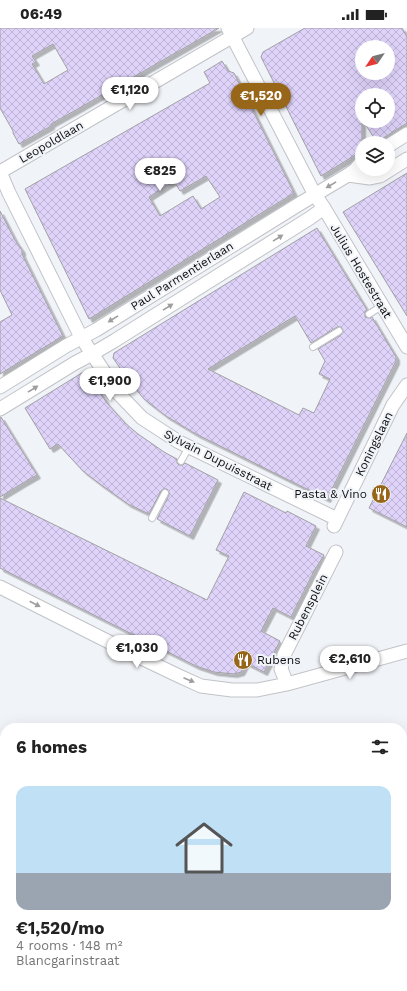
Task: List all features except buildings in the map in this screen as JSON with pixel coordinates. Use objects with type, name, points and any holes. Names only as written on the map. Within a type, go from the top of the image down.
[{"type":"street","name":"Leopoldlaan","points":[[1,169],[230,32],[247,28]]},
{"type":"street","name":"Julius Hostestraat","points":[[230,32],[315,195],[407,347]]},
{"type":"street","points":[[395,142],[407,134]]},
{"type":"street","points":[[348,175],[370,178],[380,176],[407,159]]},
{"type":"street","name":"Sylvain Dupuisstraat","points":[[1,169],[9,193],[80,337],[118,393],[142,418],[179,442],[335,523]]},
{"type":"street","name":"Paul Parmentierlaan","points":[[0,386],[80,337],[96,330],[355,170]]},
{"type":"street","name":"Paul Parmentierlaan","points":[[0,409],[92,354],[324,208]]},
{"type":"street","name":"Koningslaan","points":[[335,523],[393,405],[407,385]]},
{"type":"street","name":"Rubensplein","points":[[287,684],[281,669],[284,655],[336,552]]},
{"type":"street","points":[[0,587],[201,686],[232,690],[257,690],[287,684],[407,651]]},
{"type":"lane","points":[[370,314],[382,306]]},
{"type":"lane","points":[[313,347],[339,331]]},
{"type":"lane","points":[[181,461],[188,447]]},
{"type":"lane","points":[[152,518],[165,492]]},
{"type":"place","name":"Pasta & Vino","points":[[381,494]]},
{"type":"place","name":"Rubens","points":[[243,660]]}]
